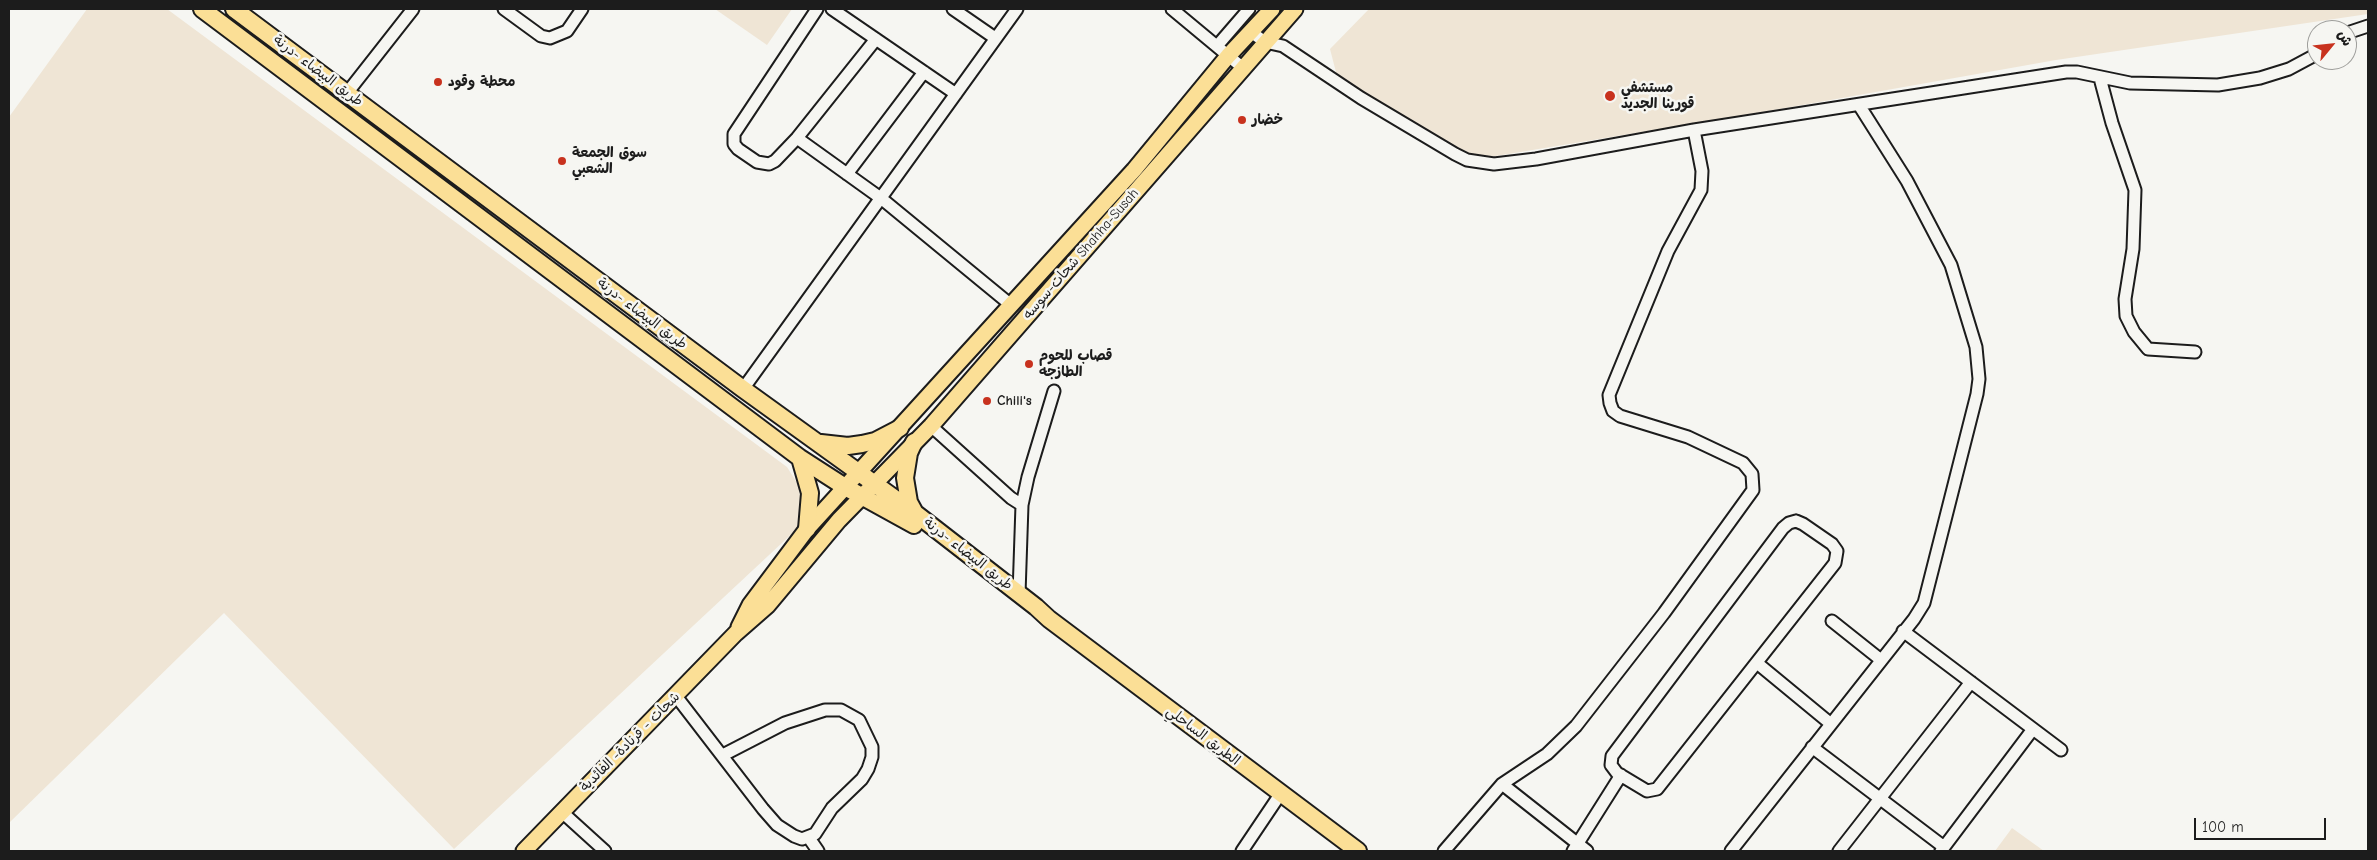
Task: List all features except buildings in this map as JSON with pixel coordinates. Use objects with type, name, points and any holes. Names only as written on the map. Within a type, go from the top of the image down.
[{"type":"highway","name":"طريق البيضاء -درنة","points":[[202,9],[800,458],[845,487],[900,516],[1016,600],[1049,619]]},
{"type":"highway","name":"طريق البيضاء -درنة","points":[[234,9],[743,389],[915,513],[1049,619]]},
{"type":"highway","points":[[820,443],[834,446],[862,444],[882,438],[900,428]]},
{"type":"highway","points":[[914,442],[909,453],[905,478],[908,496],[915,513]]},
{"type":"highway","points":[[800,458],[810,493],[807,529]]},
{"type":"highway","name":"الطريق الساحلي","points":[[1049,619],[1358,851]]},
{"type":"main road","name":"شحات-سوسه Shahha-Susah","points":[[736,633],[750,605],[807,529],[1134,170],[1222,51],[1251,32],[1272,9]]},
{"type":"main road","name":"شحات-سوسه Shahha-Susah","points":[[736,633],[768,605],[839,520],[931,426],[1295,9]]},
{"type":"main road","name":"شحات - قرنادة- الفائدية","points":[[524,851],[736,633]]},
{"type":"street","points":[[504,9],[541,36],[550,38],[566,31],[582,9]]},
{"type":"street","points":[[818,9],[734,134],[738,148],[757,162],[769,164],[797,138],[876,39]]},
{"type":"street","points":[[832,9],[956,94]]},
{"type":"street","points":[[953,9],[995,38]]},
{"type":"street","points":[[743,389],[882,199],[1017,9]]},
{"type":"street","points":[[1172,9],[1243,68]]},
{"type":"street","points":[[1222,51],[1249,9]]},
{"type":"street","points":[[347,93],[406,11]]},
{"type":"street","points":[[1251,32],[1265,42],[1283,46],[1360,98],[1455,154],[1480,163],[1508,163],[1536,159],[1694,130],[1859,106],[2066,72],[2078,72],[2130,83],[2218,85],[2260,78],[2289,69],[2307,59]]},
{"type":"street","points":[[847,174],[924,72]]},
{"type":"street","points":[[2100,78],[2112,123],[2135,190],[2134,240],[2125,298],[2126,316],[2134,332],[2148,349],[2195,352]]},
{"type":"street","points":[[1731,851],[1919,611],[1929,588],[1978,394],[1976,347],[1951,265],[1907,181],[1859,106]]},
{"type":"street","points":[[1444,851],[1502,784],[1547,754],[1576,726],[1664,613],[1753,490],[1752,474],[1743,463],[1688,437],[1620,416],[1614,411],[1610,403],[1609,395],[1668,251],[1701,190],[1702,171],[1694,130]]},
{"type":"street","points":[[797,138],[882,199],[1011,305]]},
{"type":"street","points":[[1019,594],[1022,505],[1028,477],[1054,391]]},
{"type":"street","points":[[931,426],[1011,498],[1022,505]]},
{"type":"street","points":[[1792,522],[1800,522],[1832,544],[1837,551],[1837,559],[1657,789],[1647,791],[1621,775],[1612,768],[1612,756],[1786,525],[1792,522]]},
{"type":"street","points":[[1832,621],[1881,660]]},
{"type":"street","points":[[1904,632],[2062,750]]},
{"type":"street","points":[[1757,663],[1831,724]]},
{"type":"street","points":[[1839,851],[1971,682]]},
{"type":"street","points":[[676,696],[776,825],[794,836],[809,838],[815,834],[832,808],[862,780],[872,757],[872,747],[859,720],[841,710],[825,710],[785,723],[723,755]]},
{"type":"street","points":[[1812,747],[1880,798],[1942,849],[2033,729]]},
{"type":"street","points":[[1576,848],[1621,775]]},
{"type":"street","points":[[1502,784],[1576,848],[1588,851]]},
{"type":"street","points":[[1242,851],[1281,793]]},
{"type":"street","points":[[562,812],[605,851]]},
{"type":"street","points":[[809,838],[818,851]]},
{"type":"shaded area","points":[[87,9],[167,9],[787,467],[799,486],[801,508],[798,528],[454,849],[224,613],[10,822],[9,117]]},
{"type":"shaded area","points":[[715,9],[792,9],[767,45]]},
{"type":"shaded area","name":"مستشفي قورينا الجديد","points":[[1369,9],[2368,9],[2368,14],[2327,20],[2307,20],[2307,23],[2056,60],[1763,112],[1484,158],[1471,155],[1338,80],[1330,49]]},
{"type":"shaded area","points":[[2012,828],[2044,851],[1995,851]]},
{"type":"place","name":"محطة وقود","points":[[438,82]]},
{"type":"place","name":"مستشفي قورينا الجديد","points":[[1610,96]]},
{"type":"place","name":"خضار","points":[[1242,120]]},
{"type":"place","name":"سوق الجمعة الشعبي","points":[[562,161]]},
{"type":"place","name":"قصاب للحوم الطازجه","points":[[1029,364]]},
{"type":"place","name":"Chili's","points":[[987,401]]}]
